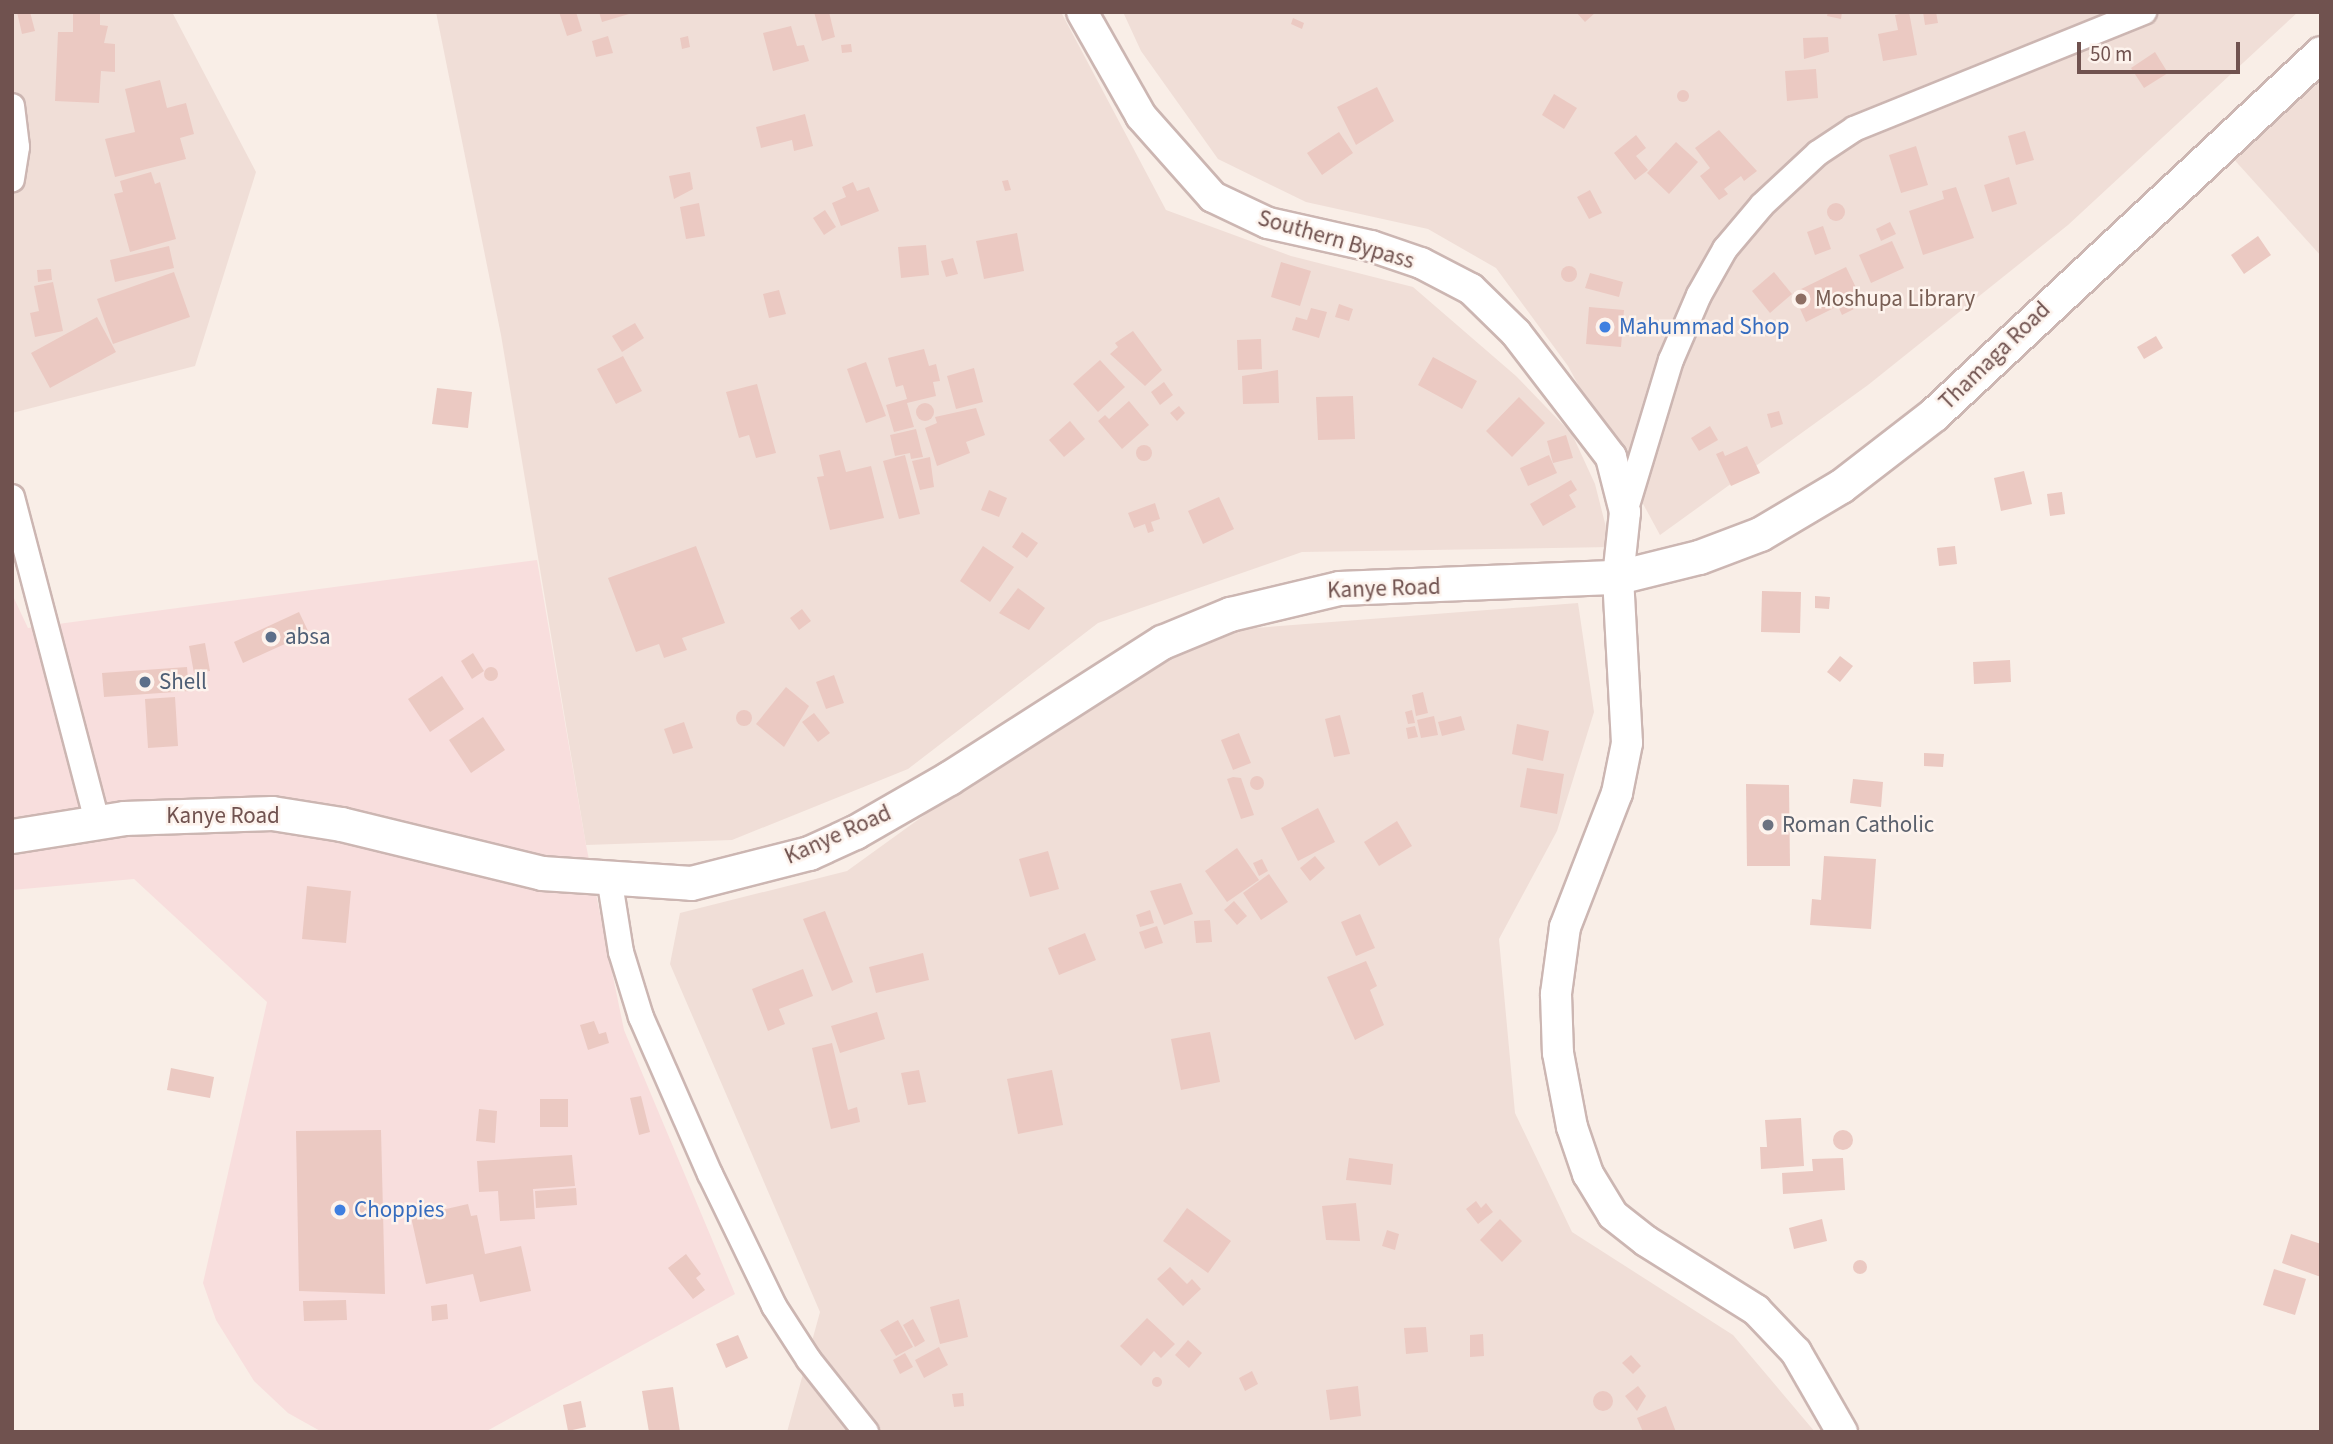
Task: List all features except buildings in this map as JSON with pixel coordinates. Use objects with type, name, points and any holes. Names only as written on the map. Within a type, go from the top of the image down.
[{"type":"main road","name":"Thamaga Road","points":[[1618,578],[1699,557],[1760,534],[1840,486],[1934,414],[2321,54]]},
{"type":"main road","name":"Kanye Road","points":[[12,836],[97,822],[201,812],[272,813],[341,824],[542,873],[691,883],[809,853],[895,811],[1162,642],[1230,614],[1339,588],[1465,587],[1618,578]]},
{"type":"street","name":"Southern Bypass","points":[[1082,12],[1141,116],[1213,197],[1268,223],[1371,246],[1421,263],[1471,289],[1516,333],[1611,457],[1625,512],[1618,578],[1627,743],[1617,793],[1564,927],[1556,994],[1558,1053],[1572,1127],[1588,1174],[1613,1215],[1756,1310],[1796,1352],[1842,1432]]},
{"type":"street","points":[[1625,512],[1671,360],[1699,295],[1726,249],[1762,205],[1818,153],[1854,130],[2144,12]]},
{"type":"street","points":[[12,106],[17,147],[12,180]]},
{"type":"street","points":[[12,497],[97,822]]},
{"type":"street","points":[[609,877],[621,952],[641,1017],[710,1174],[774,1306],[809,1360],[866,1432]]},
{"type":"shaded area","points":[[12,12],[172,12],[256,172],[195,366],[12,413]]},
{"type":"shaded area","points":[[436,12],[1061,12],[1166,210],[1291,256],[1413,287],[1516,376],[1572,434],[1595,484],[1611,547],[1302,552],[1098,623],[908,769],[732,840],[586,845],[501,335]]},
{"type":"shaded area","points":[[1123,12],[2298,12],[2068,225],[1868,385],[1660,535],[1568,366],[1496,268],[1428,229],[1306,202],[1218,159],[1141,51]]},
{"type":"shaded area","points":[[2321,70],[2321,256],[2230,155]]},
{"type":"shaded area","points":[[537,560],[586,845],[624,1030],[735,1294],[485,1432],[322,1432],[288,1413],[254,1381],[216,1320],[203,1283],[267,1002],[134,879],[12,890],[12,594],[28,628]]},
{"type":"shaded area","points":[[1578,603],[1594,712],[1557,831],[1499,939],[1515,1113],[1572,1232],[1733,1335],[1815,1432],[787,1432],[820,1312],[670,964],[680,913],[847,871],[1063,715],[1229,630]]},
{"type":"place","name":"Moshupa Library","points":[[1801,299]]},
{"type":"place","name":"Mahummad Shop","points":[[1605,327]]},
{"type":"place","name":"absa","points":[[271,637]]},
{"type":"place","name":"Shell","points":[[145,682]]},
{"type":"place","name":"Roman Catholic","points":[[1768,825]]},
{"type":"place","name":"Choppies","points":[[340,1210]]}]
